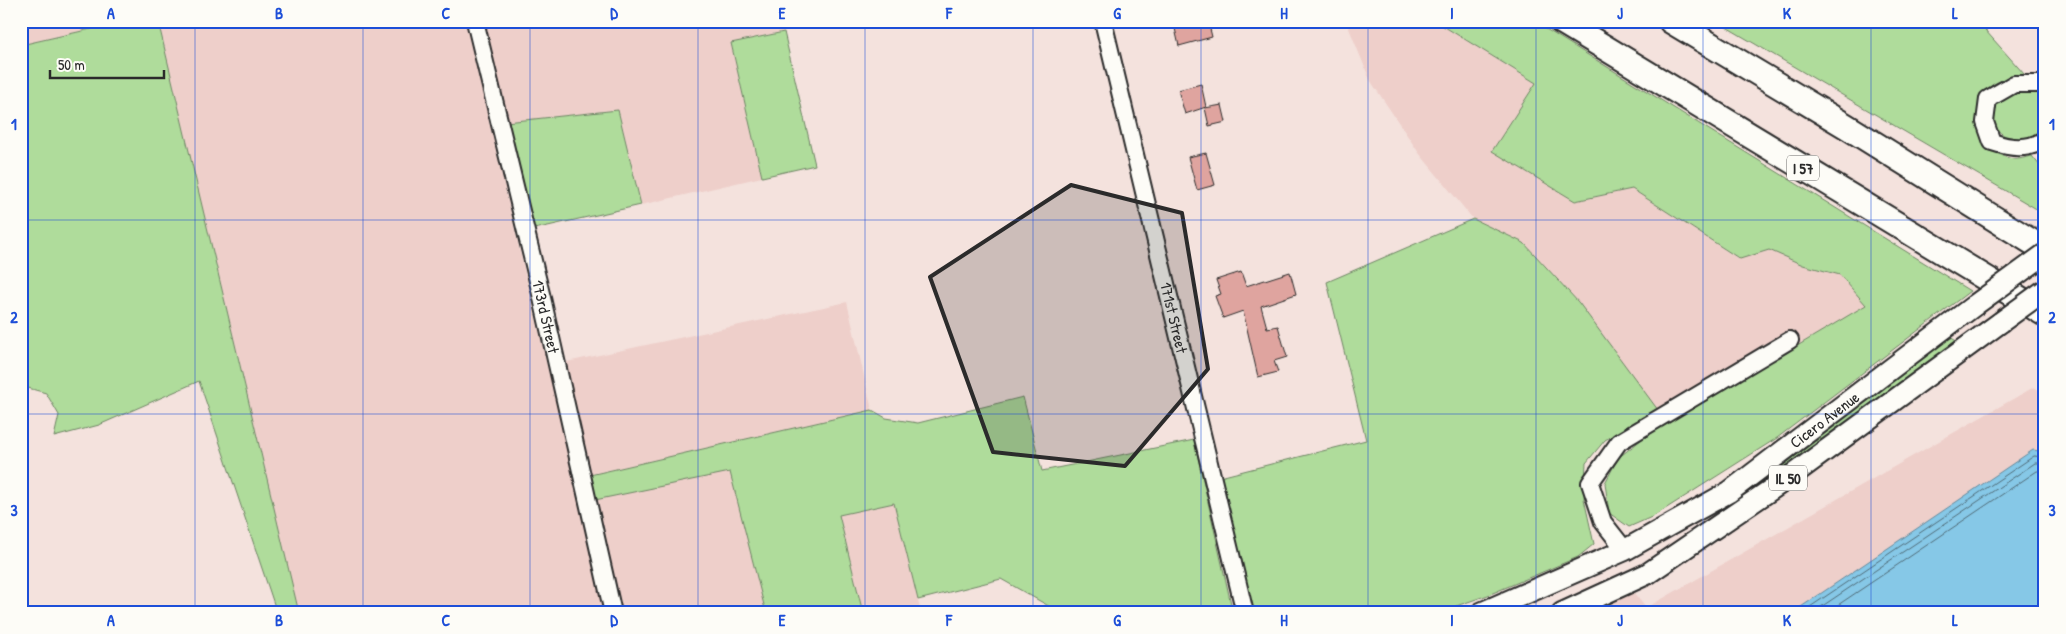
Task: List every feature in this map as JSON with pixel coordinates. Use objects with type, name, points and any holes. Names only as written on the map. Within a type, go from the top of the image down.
[{"type":"highway","name":"I 57","points":[[1561,21],[2045,314]]},
{"type":"highway","points":[[1670,21],[1846,126],[2045,250]]},
{"type":"main road","name":"Cicero Avenue","points":[[1481,613],[1625,550],[1729,492],[1974,305],[2045,254]]},
{"type":"main road","name":"Cicero Avenue","points":[[1562,613],[1647,574],[1791,476],[2045,290]]},
{"type":"street","name":"173rd Street","points":[[475,21],[542,298],[613,613]]},
{"type":"street","name":"171st Street","points":[[1103,21],[1245,613]]},
{"type":"street","points":[[2045,84],[2014,84],[1988,99],[1985,122],[1992,142],[2008,148],[2035,146],[2045,139]]},
{"type":"street","points":[[1625,550],[1604,522],[1590,483],[1619,442],[1790,340]]},
{"type":"highlighted area","points":[[1071,185],[1182,213],[1208,369],[1125,466],[993,452],[930,277]]},
{"type":"shaded area","points":[[21,21],[126,21],[21,45]]},
{"type":"shaded area","points":[[158,21],[465,21],[581,507],[604,613],[299,613]]},
{"type":"shaded area","points":[[482,21],[832,21],[731,43],[762,177],[641,205],[618,110],[506,122]]},
{"type":"shaded area","points":[[1346,21],[1435,21],[1536,83],[1575,201],[1632,189],[1739,259],[1769,250],[1803,265],[1840,275],[1867,305],[1667,424],[1579,303],[1524,243],[1473,219],[1419,153],[1370,80]]},
{"type":"shaded area","points":[[847,302],[872,410],[590,475],[562,363]]},
{"type":"shaded area","points":[[2034,387],[2045,394],[2045,613],[1592,613],[1634,593],[1646,608]]},
{"type":"shaded area","points":[[730,471],[766,613],[621,613],[595,500]]},
{"type":"shaded area","points":[[894,503],[921,613],[863,613],[839,515]]},
{"type":"green space","points":[[126,21],[158,21],[299,613],[277,613],[199,381],[99,425],[54,437],[59,415],[46,393],[21,386],[21,45]]},
{"type":"green space","points":[[1435,21],[1533,21],[1970,291],[1777,438],[1654,516],[1629,527],[1609,513],[1605,483],[1618,458],[1646,436],[1866,305],[1840,275],[1803,265],[1769,250],[1740,259],[1632,189],[1575,201],[1492,151],[1536,83]]},
{"type":"green space","points":[[1716,21],[1977,21],[2025,75],[1995,83],[1983,94],[1977,116],[1979,128],[1991,148],[2001,155],[2013,159],[2032,156],[2045,172],[2045,214]]},
{"type":"green space","points":[[784,32],[815,165],[762,177],[731,43]]},
{"type":"green space","points":[[2008,91],[2045,92],[2045,130],[2032,137],[2019,139],[2008,137],[1999,132],[1994,123],[1993,113],[1997,102]]},
{"type":"green space","points":[[618,110],[641,205],[530,230],[506,122]]},
{"type":"green space","points":[[1473,219],[1524,243],[1579,303],[1658,410],[1605,440],[1586,463],[1584,499],[1594,544],[1578,557],[1488,595],[1436,613],[1250,613],[1216,478],[1366,440],[1327,282]]},
{"type":"green space","points":[[1950,337],[1958,342],[1778,474],[1738,500],[1736,496]]},
{"type":"green space","points":[[1023,397],[1042,471],[1194,440],[1233,613],[1061,613],[1001,579],[918,600],[894,503],[839,515],[863,613],[766,613],[730,472],[595,500],[590,475],[872,410],[886,418],[918,423]]},
{"type":"water","points":[[2033,450],[2045,452],[2045,613],[1792,613]]},
{"type":"building","points":[[1178,21],[1208,21],[1212,37],[1179,46],[1174,24],[1178,23]]},
{"type":"building","points":[[1201,84],[1206,107],[1185,114],[1178,90]]},
{"type":"building","points":[[1222,105],[1226,122],[1209,126],[1205,108]]},
{"type":"building","points":[[1206,153],[1215,185],[1197,190],[1188,157]]},
{"type":"building","points":[[1241,272],[1246,286],[1290,272],[1296,294],[1261,306],[1267,328],[1278,326],[1287,357],[1274,361],[1278,372],[1258,377],[1243,311],[1223,318],[1215,296],[1221,294],[1216,280]]}]
